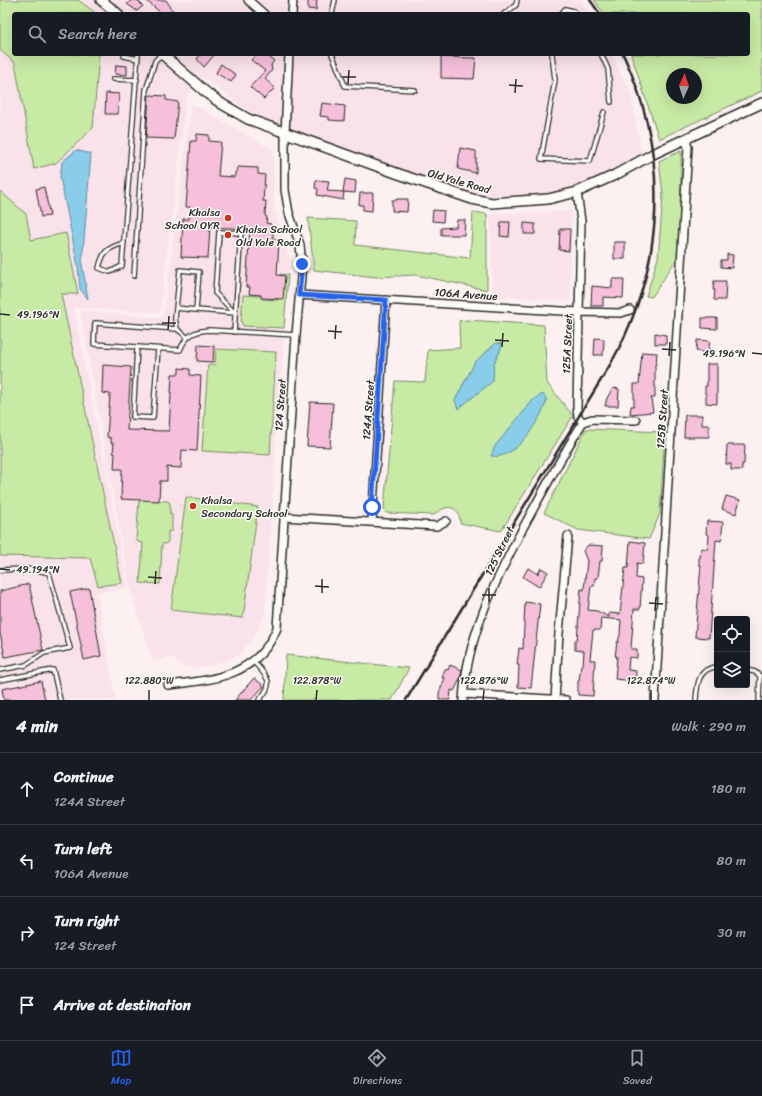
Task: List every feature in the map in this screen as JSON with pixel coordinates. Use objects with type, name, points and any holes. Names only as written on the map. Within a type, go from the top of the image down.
[{"type":"main road","points":[[101,0],[116,12]]},
{"type":"main road","name":"Old Yale Road","points":[[164,56],[222,104],[248,119],[396,174],[464,197],[485,202],[515,202],[548,199],[577,192],[616,175],[653,154],[762,103]]},
{"type":"street","points":[[248,0],[262,12]]},
{"type":"street","points":[[292,12],[293,0]]},
{"type":"street","name":"124 Street","points":[[168,685],[200,681],[223,676],[246,667],[267,648],[277,628],[302,264],[300,245],[289,213],[285,190],[285,133],[289,56]]},
{"type":"street","name":"125B Street","points":[[655,700],[688,147],[685,139]]},
{"type":"street","name":"125A Street","points":[[577,192],[581,222],[577,407],[578,417],[583,422]]},
{"type":"street","name":"106A Avenue","points":[[299,295],[579,312],[621,313],[630,310]]},
{"type":"street","name":"124A Street","points":[[372,522],[386,300]]},
{"type":"street","points":[[583,422],[592,419],[636,420]]},
{"type":"street","name":"125 Street","points":[[464,697],[470,652],[478,623],[506,561],[546,485],[583,422]]},
{"type":"street","points":[[284,517],[438,526],[446,521]]},
{"type":"street","points":[[555,700],[559,633],[568,536]]},
{"type":"street","points":[[464,697],[566,700]]},
{"type":"lane","points":[[332,12],[335,0]]},
{"type":"lane","points":[[507,12],[516,5],[517,0]]},
{"type":"lane","points":[[563,12],[565,9],[575,12]]},
{"type":"lane","points":[[124,56],[138,59],[137,80],[124,243],[122,266],[110,272],[98,268],[102,255],[112,246],[124,243]]},
{"type":"lane","points":[[134,276],[146,90],[155,61],[160,56]]},
{"type":"lane","points":[[333,56],[345,86],[415,90]]},
{"type":"lane","points":[[552,56],[555,80],[541,159],[590,161],[604,112]]},
{"type":"lane","points":[[602,56],[608,69],[611,102]]},
{"type":"lane","points":[[113,79],[137,80]]},
{"type":"lane","points":[[234,332],[241,233],[219,232],[214,293],[235,313]]},
{"type":"lane","points":[[177,329],[175,318],[180,270],[199,272],[196,310]]},
{"type":"lane","points":[[176,308],[235,313]]},
{"type":"lane","points":[[187,337],[177,329],[95,323],[94,344],[180,350],[187,337],[202,331],[296,335]]},
{"type":"lane","points":[[137,348],[133,417],[154,418],[158,349]]},
{"type":"lane","points":[[0,570],[26,569],[40,570],[49,573],[70,648],[44,653],[26,665],[0,670]]},
{"type":"lane","points":[[253,661],[269,683],[268,690],[259,700]]},
{"type":"lane","points":[[696,700],[697,685],[702,673],[708,669],[714,668]]},
{"type":"lane","points":[[0,680],[54,670],[60,700]]},
{"type":"lane","points":[[750,671],[756,672],[760,676],[759,700]]},
{"type":"shaded area","points":[[0,0],[580,0],[589,12],[12,12],[12,56],[612,56],[630,91],[642,153],[584,184],[544,195],[487,199],[413,175],[249,112],[203,78],[187,95],[160,313],[74,308],[128,587],[97,593],[116,700],[0,700]]},
{"type":"shaded area","name":"Khalsa Secondary School","points":[[191,103],[273,150],[274,208],[290,261],[277,423],[265,611],[262,621],[253,638],[240,654],[226,661],[198,668],[182,666],[171,657],[153,662],[130,589],[80,310],[163,318]]},
{"type":"shaded area","points":[[572,211],[570,301],[492,296],[490,214]]},
{"type":"green space","points":[[0,0],[78,0],[94,12],[12,12],[12,56],[99,56],[93,128],[56,163],[34,169],[15,63],[0,50]]},
{"type":"green space","points":[[594,0],[762,0],[762,91],[659,139],[632,56],[750,56],[750,12],[603,12]]},
{"type":"green space","points":[[681,151],[681,252],[652,297],[646,296],[658,258],[663,195],[659,161]]},
{"type":"green space","points":[[0,191],[26,214],[31,240],[66,233],[78,294],[61,294],[122,583],[98,586],[90,558],[0,556]]},
{"type":"green space","points":[[473,212],[487,214],[487,290],[416,275],[376,277],[314,270],[308,218],[356,221],[355,245],[470,258]]},
{"type":"green space","points":[[280,274],[288,275],[284,328],[243,326],[241,321],[243,295],[262,296],[262,299],[278,300]]},
{"type":"green space","points":[[467,320],[544,325],[547,383],[573,416],[501,531],[460,523],[457,512],[455,509],[451,508],[438,511],[434,515],[386,513],[384,509],[395,381],[425,382],[428,350],[460,348],[459,321]],"holes":[[[500,351],[494,363],[462,386],[469,376],[475,362]]]},
{"type":"green space","points":[[216,349],[276,352],[270,455],[202,451],[208,365],[215,365]]},
{"type":"green space","points":[[586,429],[665,432],[660,514],[649,539],[578,530],[544,513]]},
{"type":"green space","points":[[186,497],[258,507],[243,618],[171,610]]},
{"type":"green space","points":[[139,501],[168,501],[170,503],[170,514],[172,514],[172,531],[168,531],[168,542],[162,544],[160,584],[140,583],[143,543],[136,540]]},
{"type":"green space","points":[[286,655],[409,668],[392,700],[284,700]]},
{"type":"water","points":[[76,150],[91,154],[82,264],[88,299],[80,289],[78,266],[60,177],[62,162]]},
{"type":"water","points":[[496,343],[502,344],[494,363],[493,381],[458,409],[455,400],[475,362]]},
{"type":"water","points":[[543,394],[547,400],[544,408],[535,425],[523,441],[508,453],[499,456],[491,456],[495,446],[534,399]]},
{"type":"building","points":[[132,0],[137,0],[143,6],[137,11],[127,4]]},
{"type":"building","points":[[146,0],[166,0],[170,6],[169,7],[175,12],[160,12]]},
{"type":"building","points":[[308,0],[317,0],[316,10],[308,9]]},
{"type":"building","points":[[199,56],[213,56],[204,67],[197,59]]},
{"type":"building","points":[[255,56],[270,56],[274,61],[271,65],[272,70],[265,79],[275,88],[264,99],[250,87],[265,71],[251,60]]},
{"type":"building","points":[[441,57],[476,58],[474,79],[441,78]]},
{"type":"building","points":[[221,64],[236,75],[231,82],[216,73]]},
{"type":"building","points":[[116,65],[127,66],[127,75],[115,74]]},
{"type":"building","points":[[106,93],[119,94],[118,114],[105,114]]},
{"type":"building","points":[[149,95],[166,96],[166,100],[178,102],[174,139],[146,138]]},
{"type":"building","points":[[322,103],[345,106],[344,121],[329,120],[329,117],[320,116]]},
{"type":"building","name":"Khalsa School OYR","points":[[197,134],[209,135],[209,141],[221,142],[218,176],[235,177],[235,172],[237,172],[238,167],[258,168],[258,174],[265,175],[263,201],[266,201],[266,223],[271,224],[273,239],[279,240],[277,275],[285,276],[283,299],[261,298],[261,295],[249,294],[250,287],[246,287],[250,229],[210,227],[208,258],[181,257],[183,219],[189,219],[190,207],[186,207],[191,141],[196,141]]},
{"type":"building","points":[[460,148],[476,151],[476,173],[458,169]]},
{"type":"building","points":[[345,179],[356,181],[355,193],[343,192]]},
{"type":"building","points":[[316,180],[329,181],[327,191],[344,192],[343,200],[317,195],[318,189],[315,188]]},
{"type":"building","points":[[44,187],[50,216],[41,217],[36,189]]},
{"type":"building","points":[[360,193],[373,193],[372,211],[363,210],[363,205],[359,205]]},
{"type":"building","points":[[408,199],[407,212],[392,211],[392,200]]},
{"type":"building","points":[[433,210],[444,211],[443,222],[432,221]]},
{"type":"building","points":[[457,220],[465,220],[464,235],[441,235],[441,228],[456,227]]},
{"type":"building","points":[[501,222],[510,222],[509,237],[500,236]]},
{"type":"building","points":[[524,223],[535,224],[535,234],[524,234]]},
{"type":"building","points":[[560,229],[570,229],[569,251],[559,250]]},
{"type":"building","points":[[614,242],[625,242],[625,259],[614,259]]},
{"type":"building","points":[[727,254],[733,255],[732,268],[721,267],[721,260],[727,260]]},
{"type":"building","points":[[612,279],[624,279],[623,298],[603,297],[603,306],[591,306],[592,286],[612,288]]},
{"type":"building","points":[[714,281],[726,281],[725,300],[714,300]]},
{"type":"building","points":[[702,318],[717,318],[717,329],[702,328]]},
{"type":"building","points":[[655,333],[666,335],[666,344],[655,344]]},
{"type":"building","points":[[595,338],[604,339],[603,355],[594,355]]},
{"type":"building","points":[[697,340],[710,341],[708,353],[696,351]]},
{"type":"building","points":[[198,345],[214,346],[213,362],[197,361]]},
{"type":"building","points":[[642,352],[657,353],[655,364],[655,398],[651,398],[653,412],[630,414],[631,406],[634,406],[634,384],[639,384]]},
{"type":"building","points":[[707,364],[717,364],[717,404],[706,403],[705,386],[707,386]]},
{"type":"building","points":[[103,365],[131,367],[127,430],[169,431],[172,374],[179,374],[179,368],[190,369],[190,375],[201,376],[197,451],[182,450],[181,468],[167,467],[167,481],[160,481],[159,501],[121,499],[122,469],[114,469],[114,443],[111,443],[111,438],[107,437],[110,394],[102,393]]},
{"type":"building","points":[[613,388],[619,389],[618,406],[605,406],[607,398]]},
{"type":"building","points":[[310,402],[333,403],[330,447],[307,446]]},
{"type":"building","points":[[685,415],[702,415],[702,425],[709,425],[709,437],[684,437]]},
{"type":"building","points":[[727,445],[745,445],[744,464],[742,464],[742,470],[731,470],[731,464],[726,464]]},
{"type":"building","points":[[726,496],[740,500],[736,514],[722,509]]},
{"type":"building","points":[[707,521],[723,522],[721,541],[716,540],[709,638],[695,637],[701,565],[699,565],[699,558],[701,548],[708,549],[709,535],[706,534]]},
{"type":"building","points":[[630,541],[645,543],[643,564],[637,563],[636,578],[642,579],[640,609],[634,609],[631,649],[637,649],[637,658],[629,657],[628,670],[636,671],[635,681],[615,679],[617,656],[615,656],[617,642],[620,635],[621,620],[601,618],[600,630],[593,630],[590,660],[595,660],[593,696],[578,695],[578,681],[581,665],[583,665],[584,651],[575,650],[575,640],[577,640],[581,589],[584,590],[587,561],[583,551],[588,545],[603,546],[602,561],[600,561],[598,578],[595,578],[594,586],[591,586],[588,610],[597,611],[609,617],[609,613],[620,614],[625,568],[628,568]]},
{"type":"building","points":[[528,568],[538,574],[541,568],[548,572],[539,587],[523,577]]},
{"type":"building","points":[[29,584],[43,650],[5,657],[0,633],[0,591]]},
{"type":"building","points":[[89,588],[101,656],[84,660],[70,592]]},
{"type":"building","points":[[525,602],[540,604],[531,688],[518,687],[519,665],[517,665],[519,648],[523,649]]},
{"type":"building","points":[[450,665],[462,670],[460,679],[454,691],[451,690],[450,700],[439,700],[439,693],[445,678],[442,678],[445,669],[448,670]]},
{"type":"building","points":[[254,678],[264,686],[251,700],[235,700]]},
{"type":"building","points":[[41,681],[45,700],[4,700],[2,689]]},
{"type":"railway","points":[[590,0],[599,12]]},
{"type":"railway","points":[[406,700],[610,365],[628,328],[642,290],[651,251],[655,211],[654,172],[649,132],[638,93],[624,56]]},
{"type":"place","name":"Khalsa School OYR","points":[[228,218]]},
{"type":"place","name":"Khalsa School Old Yale Road","points":[[228,235]]},
{"type":"place","name":"Khalsa Secondary School","points":[[193,506]]},
{"type":"route","points":[[302,264],[299,295],[386,300],[372,507]]}]
